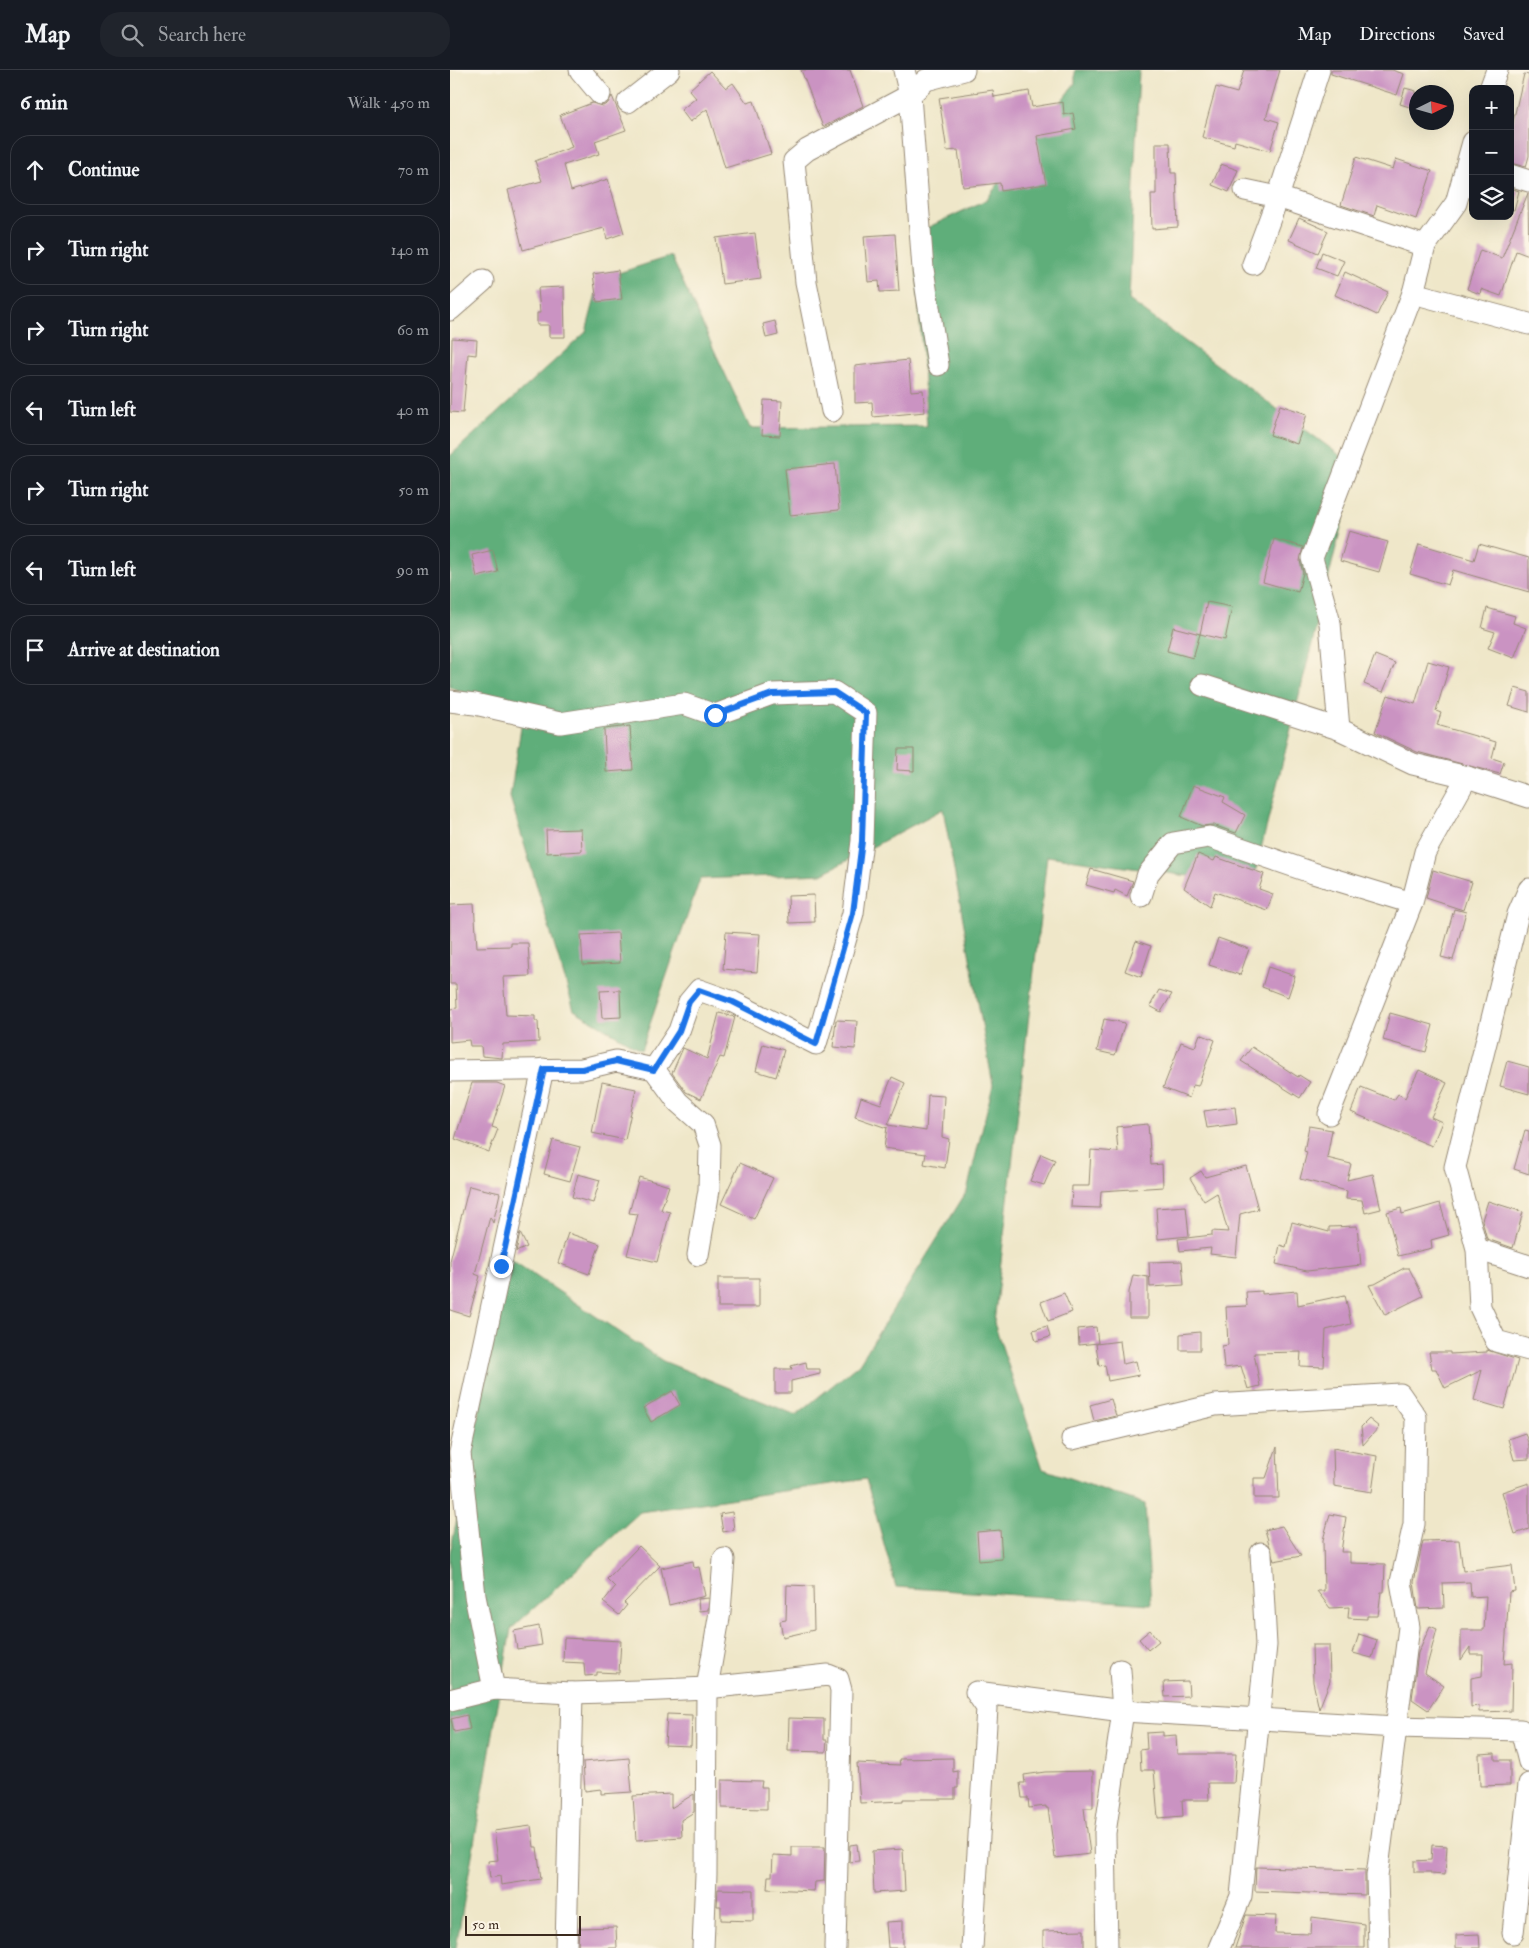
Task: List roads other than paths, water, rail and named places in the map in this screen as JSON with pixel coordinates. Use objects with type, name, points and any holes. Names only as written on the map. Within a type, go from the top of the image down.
[{"type":"street","points":[[580,70],[600,94]]},
{"type":"street","points":[[628,102],[669,70]]},
{"type":"street","points":[[904,70],[910,95],[923,269],[938,365]]},
{"type":"street","points":[[832,412],[806,282],[794,161],[807,150],[910,95],[926,80],[964,70]]},
{"type":"street","points":[[1253,264],[1278,197],[1320,70]]},
{"type":"street","points":[[1491,85],[1497,70]]},
{"type":"street","points":[[1339,729],[1330,623],[1312,558],[1413,293],[1425,246],[1456,203],[1469,161]]},
{"type":"street","points":[[1514,176],[1529,181]]},
{"type":"street","points":[[1245,190],[1278,197],[1425,246]]},
{"type":"street","points":[[450,310],[483,281]]},
{"type":"street","points":[[1413,293],[1529,324]]},
{"type":"street","points":[[1202,685],[1339,729],[1413,764],[1467,777],[1529,797]]},
{"type":"street","points":[[450,701],[475,704],[560,723],[684,704],[715,715],[772,694],[834,692],[866,713],[862,841],[853,913],[816,1044],[733,1002],[699,990],[689,1002],[679,1031],[654,1070]]},
{"type":"street","points":[[1329,1114],[1412,903],[1425,852],[1467,777]]},
{"type":"street","points":[[1140,896],[1148,874],[1173,843],[1209,837],[1313,873],[1412,903]]},
{"type":"street","points":[[1529,889],[1518,914],[1455,1166],[1477,1249],[1480,1307],[1496,1341],[1529,1350]]},
{"type":"street","points":[[450,1071],[582,1069],[616,1061],[654,1070],[678,1102],[703,1124],[710,1145],[709,1190],[698,1255]]},
{"type":"street","points":[[494,1689],[475,1596],[460,1453],[544,1069]]},
{"type":"street","points":[[1477,1249],[1529,1266]]},
{"type":"street","points":[[1072,1439],[1215,1405],[1400,1394],[1416,1417],[1414,1524],[1401,1582],[1410,1626],[1377,1876],[1378,1948]]},
{"type":"street","points":[[1219,1948],[1241,1896],[1266,1645],[1261,1553]]},
{"type":"street","points":[[703,1948],[706,1874],[707,1688],[720,1612],[724,1559]]},
{"type":"street","points":[[1106,1948],[1105,1832],[1123,1711],[1120,1670]]},
{"type":"street","points":[[450,1700],[494,1689],[572,1693],[707,1688],[828,1675],[838,1679],[841,1690],[834,1948]]},
{"type":"street","points":[[972,1948],[987,1708],[976,1692],[1123,1711],[1396,1727],[1521,1730],[1529,1762]]},
{"type":"street","points":[[566,1948],[572,1693]]},
{"type":"street","points":[[1518,1938],[1529,1784]]}]
